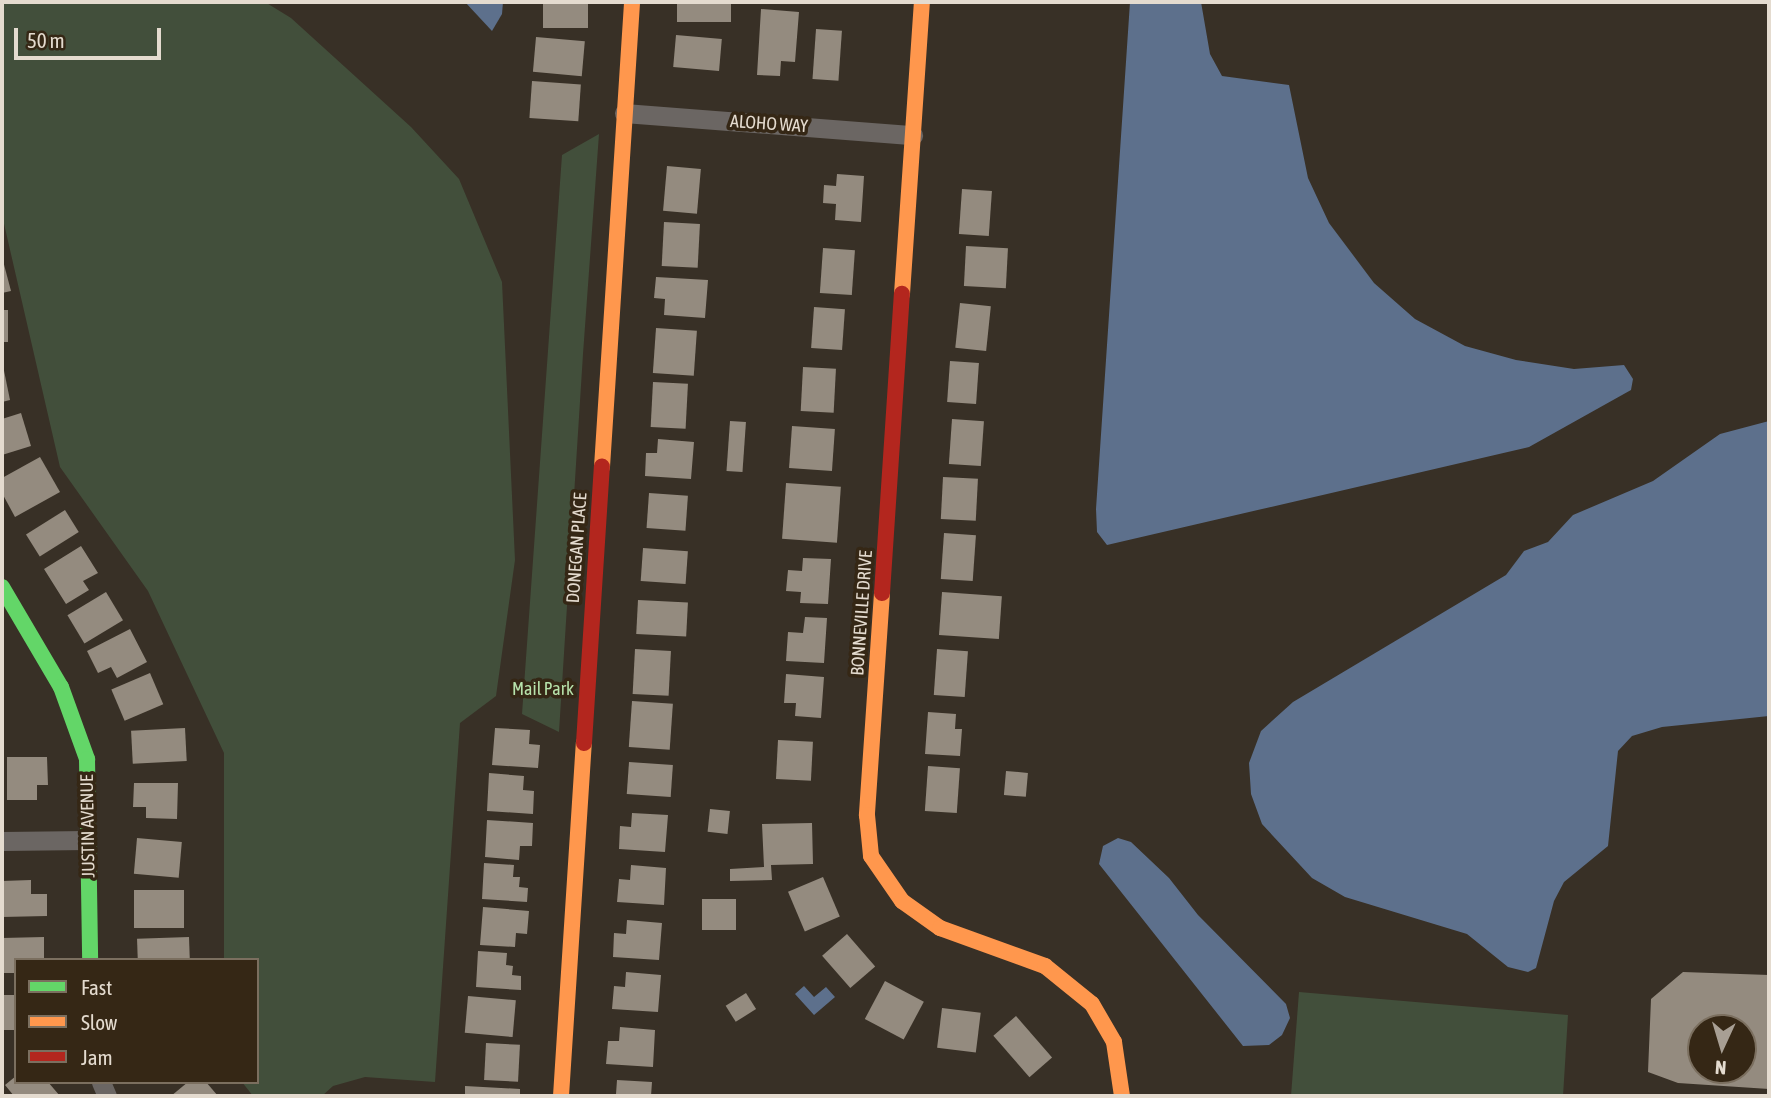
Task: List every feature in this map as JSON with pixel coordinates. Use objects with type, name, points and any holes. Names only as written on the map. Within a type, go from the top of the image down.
[{"type":"street","name":"DONEGAN PLACE","points":[[561,1096],[632,2]]},
{"type":"street","name":"BONNEVILLE DRIVE","points":[[922,2],[867,815],[871,856],[902,901],[940,929],[1045,966],[1092,1004],[1114,1042],[1122,1096]]},
{"type":"street","name":"ALOHO WAY","points":[[624,113],[914,135]]},
{"type":"street","name":"JUSTIN AVENUE","points":[[2,587],[61,687],[87,759],[90,958]]},
{"type":"street","points":[[2,841],[87,840]]},
{"type":"green space","points":[[2,2],[265,2],[291,18],[411,127],[459,179],[502,282],[515,560],[496,696],[460,723],[435,1082],[365,1077],[333,1086],[322,1096],[253,1096],[244,1084],[259,1084],[259,958],[224,958],[224,753],[148,591],[60,467],[2,215]]},
{"type":"green space","name":"Mail Park","points":[[599,134],[559,732],[522,714],[562,155]]},
{"type":"green space","points":[[1299,992],[1568,1015],[1563,1096],[1291,1096]]},
{"type":"water","points":[[465,2],[503,2],[502,14],[492,31]]},
{"type":"water","points":[[1130,2],[1201,2],[1210,54],[1222,76],[1289,85],[1308,178],[1329,223],[1374,283],[1415,319],[1465,346],[1516,360],[1574,369],[1624,365],[1633,379],[1631,390],[1529,447],[1107,545],[1097,532],[1096,509]]},
{"type":"water","points":[[1769,421],[1769,716],[1662,727],[1632,736],[1618,751],[1608,846],[1564,882],[1554,901],[1536,968],[1528,972],[1508,967],[1467,934],[1345,897],[1312,878],[1262,824],[1251,794],[1249,763],[1261,731],[1293,702],[1506,575],[1524,551],[1548,542],[1573,515],[1653,481],[1720,434]]},
{"type":"water","points":[[1118,838],[1131,842],[1169,878],[1198,915],[1286,1004],[1290,1018],[1282,1035],[1269,1045],[1243,1046],[1099,864],[1103,846]]},
{"type":"water","points":[[804,986],[814,997],[826,987],[835,997],[814,1015],[795,994]]},
{"type":"building","points":[[543,2],[588,2],[588,28],[543,28]]},
{"type":"building","points":[[677,2],[731,2],[731,22],[677,22]]},
{"type":"building","points":[[761,9],[799,12],[795,62],[781,61],[780,76],[757,75]]},
{"type":"building","points":[[816,29],[842,31],[838,81],[813,79]]},
{"type":"building","points":[[676,35],[722,39],[719,71],[673,67]]},
{"type":"building","points":[[536,37],[585,41],[582,76],[533,72]]},
{"type":"building","points":[[532,81],[581,84],[578,121],[529,118]]},
{"type":"building","points":[[667,166],[701,169],[697,214],[663,211]]},
{"type":"building","points":[[837,174],[864,176],[861,222],[835,220],[836,204],[823,203],[824,185],[836,186]]},
{"type":"building","points":[[962,189],[992,191],[989,236],[959,234]]},
{"type":"building","points":[[664,222],[700,224],[698,268],[662,266]]},
{"type":"building","points":[[966,246],[1008,248],[1006,288],[964,286]]},
{"type":"building","points":[[823,248],[855,250],[852,295],[820,293]]},
{"type":"building","points":[[2,257],[11,291],[2,293]]},
{"type":"building","points":[[656,277],[708,280],[705,318],[664,315],[665,299],[654,298]]},
{"type":"building","points":[[960,303],[991,306],[986,351],[955,348]]},
{"type":"building","points":[[814,307],[845,309],[842,350],[811,348]]},
{"type":"building","points":[[2,310],[8,310],[8,342],[2,342]]},
{"type":"building","points":[[656,328],[697,331],[694,376],[653,373]]},
{"type":"building","points":[[2,361],[10,400],[2,402]]},
{"type":"building","points":[[950,361],[979,363],[976,404],[947,402]]},
{"type":"building","points":[[803,367],[836,369],[834,413],[801,411]]},
{"type":"building","points":[[653,382],[688,384],[686,429],[651,427]]},
{"type":"building","points":[[21,413],[31,446],[2,455],[2,419]]},
{"type":"building","points":[[952,419],[984,421],[981,466],[949,464]]},
{"type":"building","points":[[730,421],[746,422],[742,472],[727,471]]},
{"type":"building","points":[[792,426],[835,429],[832,471],[789,468]]},
{"type":"building","points":[[658,439],[694,442],[691,479],[645,476],[646,453],[657,453]]},
{"type":"building","points":[[40,457],[60,492],[15,517],[2,493],[2,478]]},
{"type":"building","points":[[943,477],[978,479],[976,521],[941,519]]},
{"type":"building","points":[[786,483],[841,487],[837,543],[782,539]]},
{"type":"building","points":[[649,493],[688,496],[685,531],[647,528]]},
{"type":"building","points":[[65,510],[79,532],[40,556],[26,534]]},
{"type":"building","points":[[944,533],[976,535],[973,581],[941,579]]},
{"type":"building","points":[[81,546],[98,573],[83,581],[89,590],[66,604],[44,569]]},
{"type":"building","points":[[643,548],[688,551],[686,584],[641,581]]},
{"type":"building","points":[[803,558],[831,559],[828,604],[800,603],[801,592],[786,591],[788,570],[802,571]]},
{"type":"building","points":[[106,592],[123,620],[84,643],[67,615]]},
{"type":"building","points":[[942,592],[1002,596],[999,639],[939,635]]},
{"type":"building","points":[[638,600],[688,603],[686,637],[636,634]]},
{"type":"building","points":[[805,617],[827,618],[824,663],[786,661],[788,632],[803,633]]},
{"type":"building","points":[[130,629],[147,662],[117,678],[111,667],[98,673],[87,651]]},
{"type":"building","points":[[635,649],[671,651],[669,696],[633,694]]},
{"type":"building","points":[[937,649],[968,651],[965,697],[934,695]]},
{"type":"building","points":[[150,673],[163,704],[125,721],[111,689]]},
{"type":"building","points":[[786,674],[824,677],[821,718],[795,716],[796,703],[784,703]]},
{"type":"building","points":[[632,701],[673,704],[670,750],[629,747]]},
{"type":"building","points":[[928,712],[956,714],[955,729],[962,729],[960,756],[925,754]]},
{"type":"building","points":[[185,728],[187,761],[133,764],[131,731]]},
{"type":"building","points":[[495,728],[530,730],[529,744],[540,745],[538,768],[492,765]]},
{"type":"building","points":[[778,740],[813,742],[811,781],[776,779]]},
{"type":"building","points":[[7,757],[47,757],[48,785],[37,785],[37,800],[7,800]]},
{"type":"building","points":[[629,762],[673,765],[671,797],[627,794]]},
{"type":"building","points":[[928,766],[960,768],[957,813],[925,811]]},
{"type":"building","points":[[1006,771],[1028,773],[1026,797],[1004,795]]},
{"type":"building","points":[[489,773],[524,776],[523,790],[534,791],[533,814],[487,811]]},
{"type":"building","points":[[134,783],[178,783],[177,819],[146,818],[146,807],[133,807]]},
{"type":"building","points":[[710,809],[730,811],[727,834],[708,832]]},
{"type":"building","points":[[632,813],[668,815],[665,852],[619,849],[620,826],[631,827]]},
{"type":"building","points":[[487,820],[533,823],[532,846],[520,846],[519,860],[485,857]]},
{"type":"building","points":[[812,823],[813,864],[771,865],[772,880],[730,881],[730,869],[764,867],[762,824]]},
{"type":"building","points":[[137,838],[182,842],[179,878],[134,874]]},
{"type":"building","points":[[484,863],[514,865],[513,877],[520,877],[519,887],[528,888],[527,902],[482,899]]},
{"type":"building","points":[[631,865],[666,868],[664,905],[617,902],[619,879],[630,880]]},
{"type":"building","points":[[823,877],[840,917],[805,931],[788,892]]},
{"type":"building","points":[[31,880],[31,894],[47,894],[47,916],[2,917],[2,881]]},
{"type":"building","points":[[134,890],[184,890],[184,928],[134,928]]},
{"type":"building","points":[[702,899],[736,899],[736,930],[702,930]]},
{"type":"building","points":[[483,907],[529,911],[527,934],[516,933],[515,947],[480,945]]},
{"type":"building","points":[[627,920],[662,923],[659,960],[613,957],[614,933],[626,934]]},
{"type":"building","points":[[847,934],[875,966],[850,988],[822,956]]},
{"type":"building","points":[[44,937],[44,958],[14,958],[14,973],[2,973],[2,938]]},
{"type":"building","points":[[189,937],[190,958],[138,958],[137,939]]},
{"type":"building","points":[[478,951],[507,953],[506,965],[513,966],[512,975],[521,976],[521,990],[476,987]]},
{"type":"building","points":[[626,972],[661,975],[658,1012],[612,1009],[614,986],[625,987]]},
{"type":"building","points":[[1683,972],[1769,975],[1769,1089],[1693,1084],[1757,1084],[1757,1014],[1687,1014],[1687,1084],[1648,1072],[1651,999]]},
{"type":"building","points":[[885,981],[924,1002],[904,1040],[865,1019]]},
{"type":"building","points":[[746,993],[756,1009],[736,1022],[726,1006]]},
{"type":"building","points":[[3,995],[14,995],[14,1030],[3,1030]]},
{"type":"building","points":[[468,996],[516,1000],[513,1037],[465,1033]]},
{"type":"building","points":[[942,1008],[981,1013],[976,1052],[937,1048]]},
{"type":"building","points":[[1016,1016],[1052,1058],[1029,1077],[993,1036]]},
{"type":"building","points":[[620,1027],[655,1030],[653,1067],[606,1064],[608,1041],[619,1041]]},
{"type":"building","points":[[486,1043],[520,1045],[518,1082],[484,1080]]},
{"type":"building","points":[[14,1078],[14,1084],[50,1084],[60,1096],[14,1096],[5,1085]]},
{"type":"building","points":[[617,1080],[652,1082],[651,1096],[605,1096],[616,1094]]},
{"type":"building","points":[[186,1084],[208,1084],[218,1096],[171,1096]]},
{"type":"building","points":[[465,1086],[520,1089],[520,1096],[465,1096]]},
{"type":"traffic: fast","points":[[2,587],[61,687],[87,759],[90,958]]},
{"type":"traffic: slow","points":[[602,467],[632,2]]},
{"type":"traffic: slow","points":[[902,294],[922,2]]},
{"type":"traffic: slow","points":[[882,593],[867,815],[871,856],[902,901],[940,928],[1045,966],[1092,1004],[1114,1042],[1122,1096]]},
{"type":"traffic: slow","points":[[561,1096],[584,743]]},
{"type":"traffic: jam","points":[[882,593],[902,294]]},
{"type":"traffic: jam","points":[[584,743],[602,467]]}]
